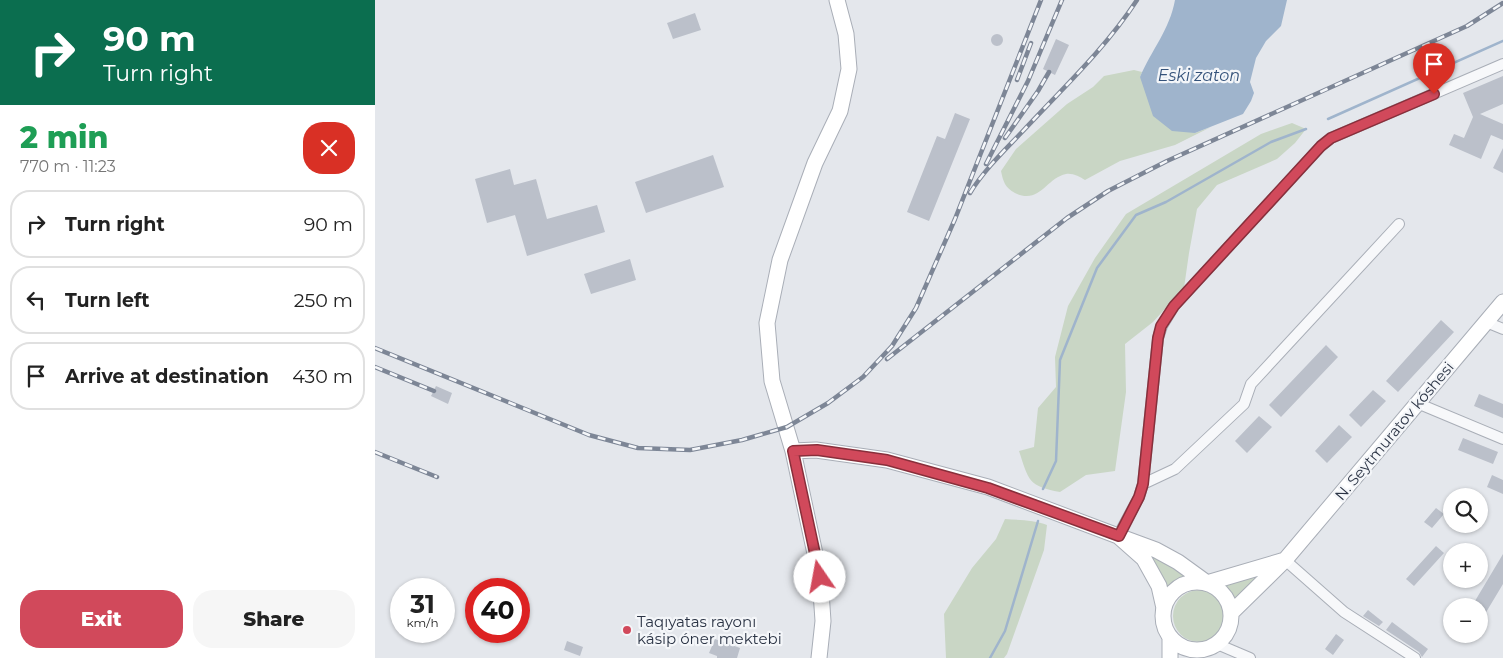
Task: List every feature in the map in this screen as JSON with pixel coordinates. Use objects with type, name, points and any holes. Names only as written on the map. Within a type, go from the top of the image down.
[{"type":"street","points":[[819,658],[823,620],[820,577],[793,451],[772,381],[767,323],[780,260],[815,163],[839,111],[849,69],[846,34],[837,0]]},
{"type":"street","points":[[1119,536],[1139,497],[1143,484],[1158,338],[1161,326],[1174,306],[1321,146],[1331,138],[1503,64]]},
{"type":"street","points":[[1143,484],[1175,469],[1244,404],[1251,384],[1399,224]]},
{"type":"street","name":"N. Seytmuratov kóshesi","points":[[1231,613],[1285,560],[1503,302]]},
{"type":"street","points":[[1486,322],[1503,329]]},
{"type":"street","points":[[1417,403],[1503,439]]},
{"type":"street","points":[[793,451],[817,450],[887,460],[988,488],[1156,550],[1178,562],[1207,583],[1223,595],[1229,603],[1231,613],[1228,630],[1217,644],[1211,658]]},
{"type":"street","points":[[1119,536],[1144,559],[1159,586],[1164,608],[1165,628],[1177,644],[1192,650],[1208,649],[1217,644]]},
{"type":"street","points":[[1164,608],[1176,590],[1185,585],[1207,583],[1285,560],[1344,612],[1415,658]]},
{"type":"street","points":[[1170,636],[1170,658]]},
{"type":"street","points":[[1217,644],[1250,658]]},
{"type":"green space","points":[[1134,70],[1142,72],[1140,77],[1195,133],[1211,127],[1175,145],[1120,161],[1085,180],[1069,174],[1059,176],[1042,190],[1031,196],[1024,196],[1009,189],[1001,171],[1016,149],[1067,104],[1093,87],[1104,76]]},
{"type":"green space","points":[[1292,123],[1306,129],[1295,143],[1277,159],[1217,185],[1197,209],[1184,288],[1153,322],[1125,344],[1126,392],[1115,471],[1086,475],[1060,492],[1041,487],[1031,481],[1019,451],[1034,447],[1038,408],[1056,387],[1055,357],[1068,306],[1095,258],[1126,214],[1261,134]]},
{"type":"green space","points":[[1005,519],[1032,521],[1047,525],[1044,550],[1007,654],[1004,658],[946,658],[944,614],[972,568],[996,539]]},
{"type":"green space","points":[[1145,552],[1192,577],[1179,581],[1166,593]]},
{"type":"green space","points":[[1270,570],[1234,606],[1224,589],[1218,584]]},
{"type":"green space","points":[[1194,590],[1204,590],[1214,594],[1221,601],[1225,616],[1221,631],[1214,638],[1204,642],[1194,642],[1184,638],[1177,631],[1173,621],[1173,611],[1177,601],[1184,594]]},
{"type":"water","name":"Eski zaton","points":[[1175,0],[1287,0],[1281,26],[1266,41],[1256,58],[1250,82],[1254,93],[1243,114],[1195,133],[1172,131],[1153,116],[1140,77],[1165,30],[1173,11]]},
{"type":"building","points":[[695,13],[701,30],[673,39],[667,23]]},
{"type":"building","points":[[997,34],[1003,40],[997,46],[991,40]]},
{"type":"building","points":[[1056,39],[1069,45],[1055,75],[1043,69]]},
{"type":"building","points":[[1503,76],[1503,104],[1480,114],[1503,124],[1503,140],[1491,135],[1481,159],[1449,145],[1454,134],[1464,138],[1473,117],[1463,93]]},
{"type":"building","points":[[955,113],[970,119],[929,221],[907,212],[937,136],[945,139]]},
{"type":"building","points":[[1503,148],[1503,173],[1493,168]]},
{"type":"building","points":[[713,155],[724,187],[646,213],[635,182]]},
{"type":"building","points":[[510,169],[514,185],[536,179],[547,219],[597,205],[605,232],[527,256],[515,215],[487,223],[475,179]]},
{"type":"building","points":[[630,259],[636,280],[591,294],[584,274]]},
{"type":"building","points":[[1441,320],[1454,332],[1398,392],[1386,381]]},
{"type":"building","points":[[1326,345],[1338,357],[1281,417],[1269,405]]},
{"type":"building","points":[[436,386],[452,393],[448,404],[431,396]]},
{"type":"building","points":[[1373,390],[1386,401],[1361,427],[1349,415]]},
{"type":"building","points":[[1479,394],[1503,404],[1503,418],[1474,406]]},
{"type":"building","points":[[1259,416],[1272,427],[1247,453],[1235,441]]},
{"type":"building","points":[[1339,425],[1352,437],[1327,463],[1315,451]]},
{"type":"building","points":[[1463,438],[1498,452],[1493,464],[1458,450]]},
{"type":"building","points":[[1492,475],[1503,480],[1503,494],[1487,487]]},
{"type":"building","points":[[1436,508],[1443,513],[1432,528],[1424,522]]},
{"type":"building","points":[[1436,546],[1443,552],[1414,586],[1406,579]]},
{"type":"building","points":[[1503,554],[1503,584],[1488,609],[1488,598],[1477,598],[1483,588],[1488,588],[1488,579]]},
{"type":"building","points":[[1368,610],[1383,622],[1379,626],[1363,616]]},
{"type":"building","points":[[1392,622],[1428,649],[1422,657],[1419,652],[1386,630]]},
{"type":"building","points":[[1336,634],[1344,640],[1333,655],[1325,649]]},
{"type":"building","points":[[715,639],[740,648],[737,658],[717,658],[717,656],[709,653]]},
{"type":"building","points":[[567,641],[583,647],[580,656],[564,650]]},
{"type":"waterway","points":[[1328,119],[1503,41]]},
{"type":"waterway","points":[[1043,489],[1056,461],[1060,360],[1097,268],[1136,215],[1166,202],[1271,142],[1306,129]]},
{"type":"waterway","points":[[990,658],[1005,631],[1038,521]]},
{"type":"railway","points":[[375,348],[589,435],[638,448],[690,450],[742,440],[787,427],[828,403],[863,377],[892,346],[916,308],[955,219],[1041,0]]},
{"type":"railway","points":[[986,164],[1028,81],[1062,0]]},
{"type":"railway","points":[[970,193],[981,176],[1097,52],[1137,0]]},
{"type":"railway","points":[[887,359],[1067,218],[1108,191],[1167,161],[1467,26],[1503,3]]},
{"type":"railway","points":[[1017,80],[1031,43]]},
{"type":"railway","points":[[1005,138],[1049,72]]},
{"type":"railway","points":[[375,367],[434,391]]},
{"type":"railway","points":[[375,452],[437,477]]},
{"type":"place","name":"Taqıyatas rayonı kásip óner mektebi","points":[[627,630]]},
{"type":"route","points":[[820,577],[793,451],[817,450],[887,460],[988,488],[1119,536],[1139,497],[1143,484],[1158,338],[1161,326],[1174,306],[1321,146],[1331,138],[1434,94]]}]
